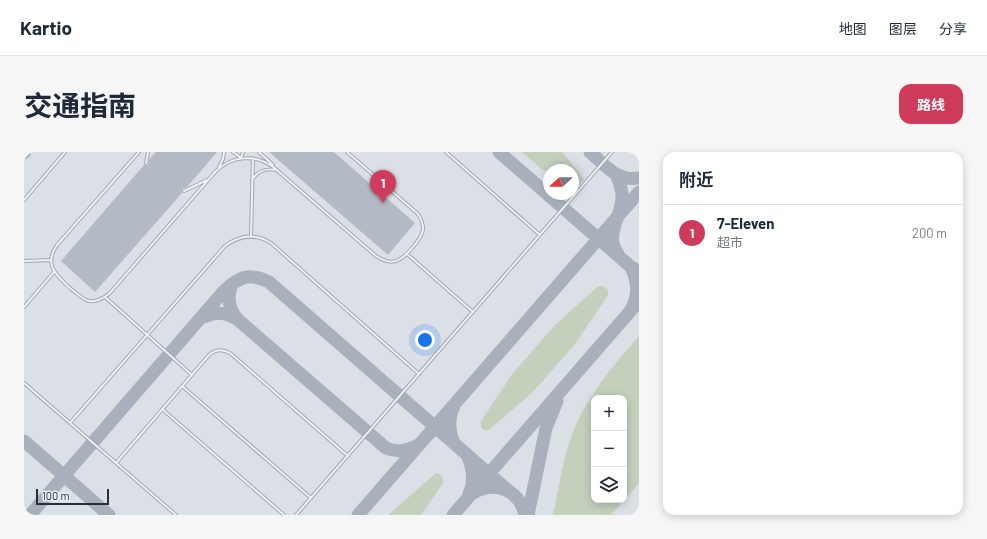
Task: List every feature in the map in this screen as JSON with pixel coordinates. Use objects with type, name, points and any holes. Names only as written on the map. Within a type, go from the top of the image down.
[{"type":"lane","points":[[24,200],[65,152]]},
{"type":"lane","points":[[139,152],[57,245],[52,254],[51,260],[54,272],[82,298],[92,301],[105,297],[114,289],[216,171],[222,163],[224,152]]},
{"type":"lane","points":[[146,163],[148,152]]},
{"type":"lane","points":[[233,152],[241,158]]},
{"type":"lane","points":[[241,158],[243,152]]},
{"type":"lane","points":[[259,152],[380,258],[390,262],[402,259],[423,233],[422,220],[418,214],[347,152]]},
{"type":"lane","points":[[446,152],[540,235]]},
{"type":"lane","points":[[296,515],[612,152]]},
{"type":"lane","points":[[216,171],[225,164],[241,158],[253,158],[266,162],[278,170]]},
{"type":"lane","points":[[252,236],[253,158]]},
{"type":"lane","points":[[252,182],[257,174],[264,170],[278,170]]},
{"type":"lane","points":[[184,190],[208,180]]},
{"type":"lane","points":[[70,423],[225,246],[236,239],[252,236],[271,243],[419,374]]},
{"type":"lane","points":[[407,254],[473,312]]},
{"type":"lane","points":[[24,261],[51,260]]},
{"type":"lane","points":[[24,307],[54,272]]},
{"type":"lane","points":[[105,297],[192,375]]},
{"type":"lane","points":[[116,463],[182,386],[212,353],[218,350],[226,351],[348,456]]},
{"type":"lane","points":[[24,383],[176,515]]},
{"type":"lane","points":[[182,386],[311,498]]},
{"type":"lane","points":[[162,409],[284,515]]},
{"type":"green space","points":[[522,152],[562,152],[572,164],[543,164],[543,170]]},
{"type":"green space","points":[[579,173],[584,179],[579,185]]},
{"type":"green space","points":[[600,286],[605,287],[608,290],[608,295],[575,344],[533,392],[489,430],[483,429],[481,427],[481,421],[513,373],[556,324]]},
{"type":"green space","points":[[639,336],[639,483],[627,497],[627,395],[593,395],[608,373]]},
{"type":"green space","points":[[591,398],[591,503],[622,503],[611,515],[553,515],[569,443]]},
{"type":"green space","points":[[436,473],[441,475],[443,478],[443,483],[421,515],[388,515]]},
{"type":"building","points":[[156,152],[217,152],[187,187],[182,189],[182,193],[95,292],[61,261],[144,165],[148,165],[149,159]]},
{"type":"building","points":[[269,152],[334,152],[415,223],[388,255]]},
{"type":"taxiway","points":[[499,152],[631,267],[639,271]]},
{"type":"taxiway","points":[[590,152],[606,167],[618,175],[631,179],[639,178]]},
{"type":"taxiway","points":[[616,174],[622,195],[621,205],[613,233],[614,247],[618,254]]},
{"type":"taxiway","points":[[358,515],[639,192]]},
{"type":"taxiway","points":[[631,267],[637,288],[636,298],[632,308]]},
{"type":"taxiway","points":[[30,515],[223,292],[239,280],[249,277],[255,277],[269,282],[510,492]]},
{"type":"taxiway","points":[[232,284],[229,293],[229,302],[237,319]]},
{"type":"taxiway","points":[[453,515],[639,301]]},
{"type":"taxiway","points":[[201,318],[219,313],[237,319],[386,448],[402,451],[418,445]]},
{"type":"taxiway","points":[[528,515],[546,428],[557,401]]},
{"type":"taxiway","points":[[454,406],[450,424],[454,443]]},
{"type":"taxiway","points":[[24,441],[109,515]]},
{"type":"taxiway","points":[[467,455],[471,465],[473,479],[469,494]]},
{"type":"taxiway","points":[[473,493],[490,487],[505,490],[518,499],[525,515]]},
{"type":"place","name":"7-Eleven","points":[[383,203]]}]
